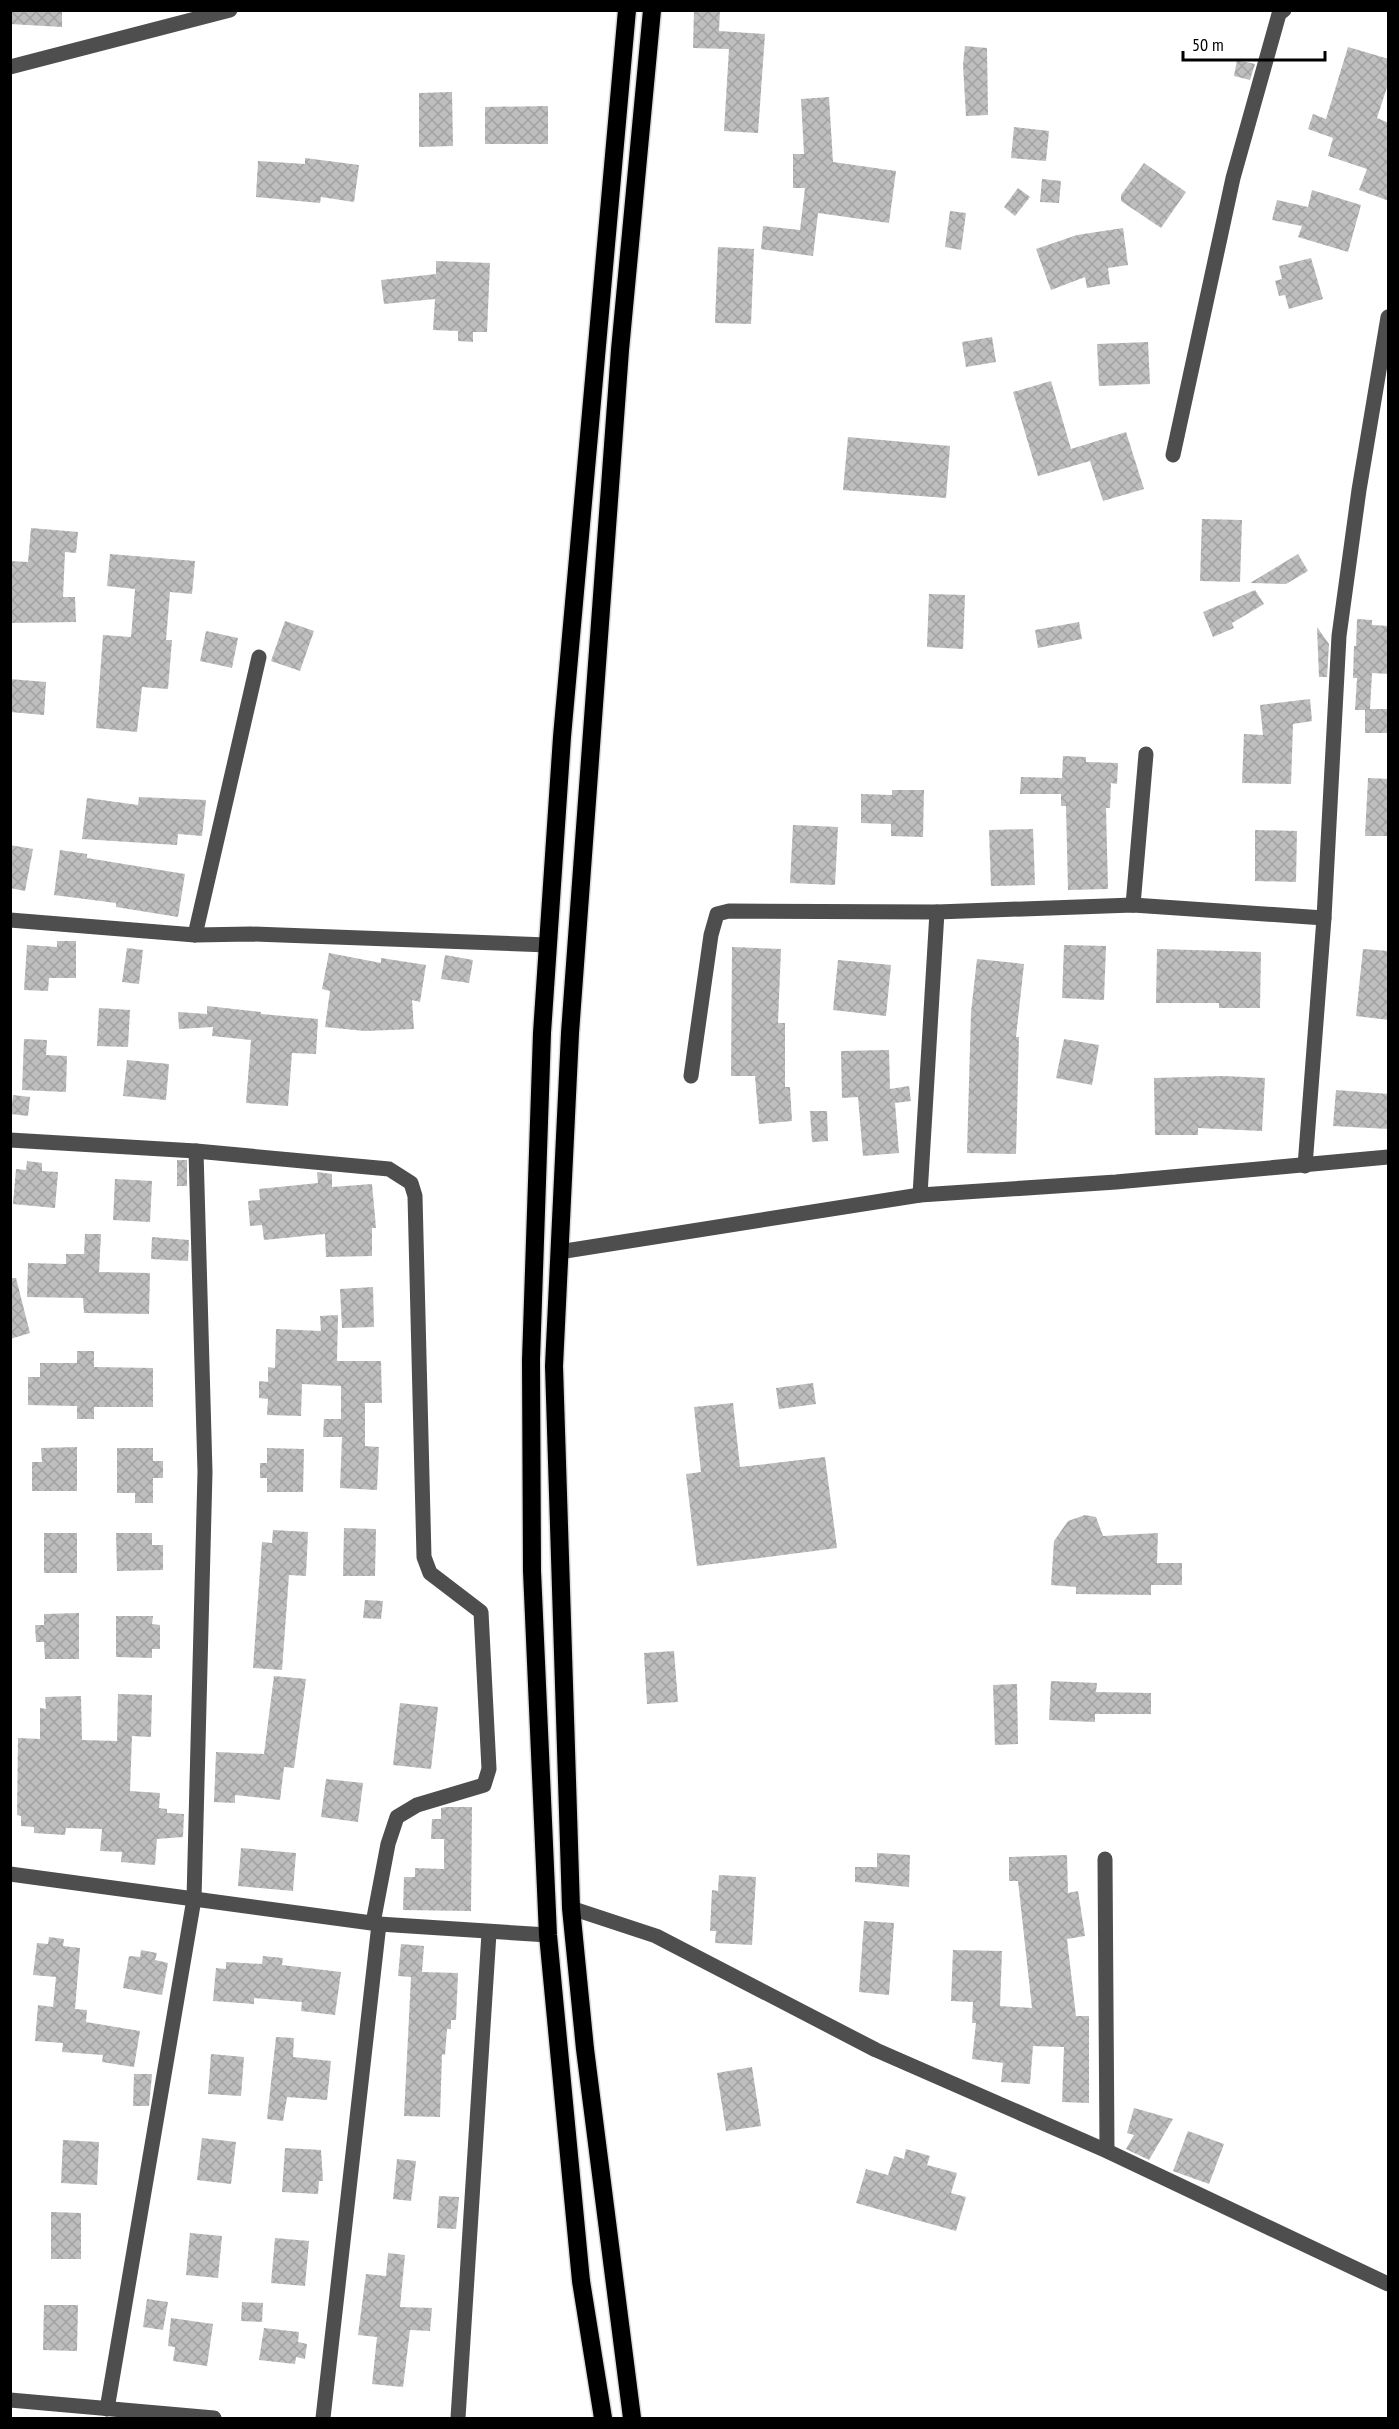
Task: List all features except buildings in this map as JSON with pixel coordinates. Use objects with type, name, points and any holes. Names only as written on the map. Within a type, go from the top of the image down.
[{"type":"highway","points":[[603,2418],[580,2281],[548,1935],[532,1571],[531,1360],[542,1033],[562,737],[604,246],[627,10]]},
{"type":"highway","points":[[632,2418],[585,2049],[572,1908],[555,1389],[558,1252],[571,1021],[620,350],[652,10]]},
{"type":"highway","points":[[604,246],[631,246]]},
{"type":"street","points":[[10,67],[182,17],[230,10]]},
{"type":"street","points":[[1173,454],[1233,177],[1279,14],[1284,10]]},
{"type":"street","points":[[1305,1166],[1324,918],[1338,636],[1359,490],[1389,317]]},
{"type":"street","points":[[195,935],[259,657]]},
{"type":"street","points":[[1133,905],[1146,754]]},
{"type":"street","points":[[691,1076],[711,935],[717,914],[729,911],[937,912],[1133,905],[1324,918]]},
{"type":"street","points":[[920,1195],[937,912]]},
{"type":"street","points":[[10,920],[195,935],[251,934],[548,945]]},
{"type":"street","points":[[10,1140],[196,1151],[389,1169],[411,1183],[415,1196],[424,1557],[430,1573],[481,1612],[489,1769],[484,1785],[417,1805],[397,1817],[388,1844],[376,1923],[323,2418]]},
{"type":"street","points":[[107,2409],[194,1899],[205,1472],[196,1151]]},
{"type":"street","points":[[558,1252],[920,1195],[1305,1166],[1389,1157]]},
{"type":"street","points":[[1105,1859],[1107,2151]]},
{"type":"street","points":[[10,1874],[376,1923],[489,1933],[548,1935]]},
{"type":"street","points":[[572,1908],[656,1936],[876,2050],[1107,2151],[1389,2284]]},
{"type":"street","points":[[458,2418],[489,1933]]},
{"type":"street","points":[[10,2400],[213,2418]]}]
